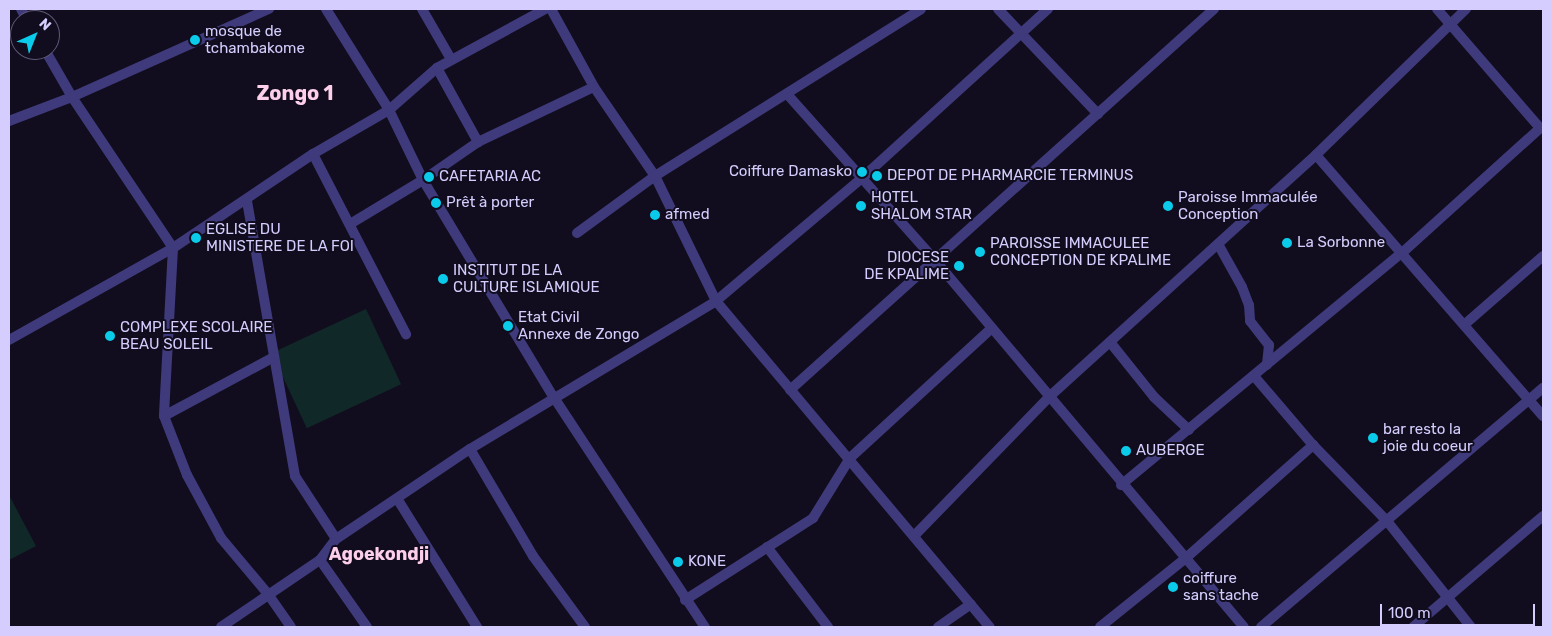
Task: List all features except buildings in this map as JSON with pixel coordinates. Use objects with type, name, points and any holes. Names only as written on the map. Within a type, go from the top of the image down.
[{"type":"street","points":[[9,121],[72,97],[269,9]]},
{"type":"street","points":[[326,9],[390,110],[423,180],[553,396],[685,600],[705,627]]},
{"type":"street","points":[[422,9],[451,59]]},
{"type":"street","points":[[9,340],[173,248],[247,201],[313,154],[390,110],[436,68],[545,9]]},
{"type":"street","points":[[551,9],[594,88],[654,176],[716,301],[914,534],[990,627]]},
{"type":"street","points":[[577,233],[654,176],[921,9]]},
{"type":"street","points":[[998,9],[1098,114]]},
{"type":"street","points":[[220,627],[320,560],[336,539],[398,500],[470,449],[553,396],[716,301],[861,179],[1048,9]]},
{"type":"street","points":[[1121,485],[1403,252],[1540,128],[1437,9]]},
{"type":"street","points":[[914,534],[1049,397],[1316,155],[1450,22],[1466,9]]},
{"type":"street","points":[[790,390],[1098,114],[1210,10]]},
{"type":"street","points":[[51,60],[72,97],[173,248],[164,416],[187,475],[221,538],[268,594],[291,627]]},
{"type":"street","points":[[436,68],[478,142]]},
{"type":"street","points":[[350,224],[423,180],[478,142],[594,88]]},
{"type":"street","points":[[787,94],[934,260],[1121,485],[1187,557],[1244,627]]},
{"type":"street","points":[[313,154],[406,334]]},
{"type":"street","points":[[1316,155],[1403,252],[1543,416]]},
{"type":"street","points":[[247,201],[295,476],[336,539]]},
{"type":"street","points":[[1218,244],[1242,287],[1249,305],[1250,321],[1268,345],[1268,365]]},
{"type":"street","points":[[1464,325],[1543,256]]},
{"type":"street","points":[[685,600],[813,518],[850,458],[991,329]]},
{"type":"street","points":[[1110,342],[1154,397],[1189,430]]},
{"type":"street","points":[[164,416],[274,357]]},
{"type":"street","points":[[1254,376],[1313,445],[1386,521],[1471,627]]},
{"type":"street","points":[[1261,627],[1543,388]]},
{"type":"street","points":[[1100,627],[1187,557],[1313,445]]},
{"type":"street","points":[[470,449],[533,556],[585,627]]},
{"type":"street","points":[[398,500],[477,627]]},
{"type":"street","points":[[1412,627],[1543,516]]},
{"type":"street","points":[[767,547],[828,627]]},
{"type":"street","points":[[320,560],[367,627]]},
{"type":"street","points":[[938,627],[971,604]]},
{"type":"green space","points":[[366,309],[401,384],[307,428],[272,353]]},
{"type":"green space","points":[[9,495],[36,546],[9,560]]},
{"type":"place","name":"mosque de tchambakome","points":[[195,40]]},
{"type":"place","name":"Coiffure Damasko","points":[[862,172]]},
{"type":"place","name":"DEPOT DE PHARMARCIE TERMINUS","points":[[877,176]]},
{"type":"place","name":"CAFETARIA AC","points":[[429,177]]},
{"type":"place","name":"Prêt à porter","points":[[436,203]]},
{"type":"place","name":"HOTEL SHALOM STAR","points":[[861,206]]},
{"type":"place","name":"Paroisse Immaculée Conception","points":[[1168,206]]},
{"type":"place","name":"afmed","points":[[655,215]]},
{"type":"place","name":"EGLISE DU MINISTERE DE LA FOI","points":[[196,238]]},
{"type":"place","name":"La Sorbonne","points":[[1287,243]]},
{"type":"place","name":"PAROISSE IMMACULEE CONCEPTION DE KPALIME","points":[[980,252]]},
{"type":"place","name":"DIOCESE DE KPALIME","points":[[959,266]]},
{"type":"place","name":"INSTITUT DE LA CULTURE ISLAMIQUE","points":[[443,279]]},
{"type":"place","name":"Etat Civil Annexe de Zongo","points":[[508,326]]},
{"type":"place","name":"COMPLEXE SCOLAIRE BEAU SOLEIL","points":[[110,336]]},
{"type":"place","name":"bar resto la joie du coeur","points":[[1373,438]]},
{"type":"place","name":"AUBERGE","points":[[1126,451]]},
{"type":"place","name":"KONE","points":[[678,562]]},
{"type":"place","name":"coiffure sans tache","points":[[1173,587]]},
{"type":"district","name":"Zongo 1","points":[[295,93]]},
{"type":"district","name":"Agoekondji","points":[[379,554]]}]
